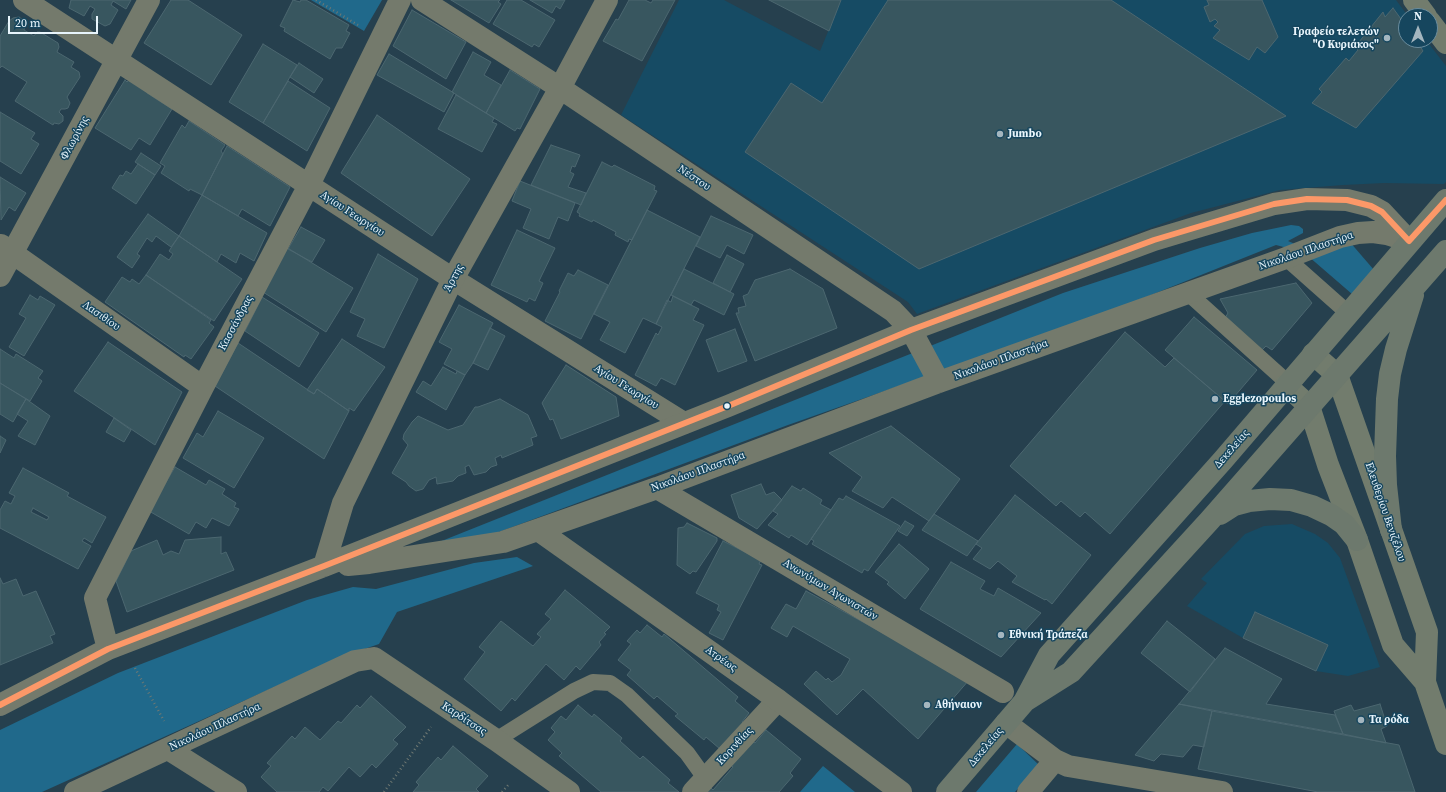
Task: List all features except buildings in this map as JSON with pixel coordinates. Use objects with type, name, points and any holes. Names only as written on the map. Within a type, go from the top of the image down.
[{"type":"main road","points":[[1438,32],[1446,43]]},
{"type":"main road","name":"Δεκελείας","points":[[947,792],[1024,702],[1049,655],[1217,466],[1409,241],[1446,200]]},
{"type":"main road","name":"Δεκελείας","points":[[1024,702],[1071,672],[1210,520],[1446,251]]},
{"type":"main road","points":[[1391,530],[1386,485],[1385,456],[1387,399],[1390,374],[1396,349],[1416,285]]},
{"type":"main road","name":"Ελευθερίου Βενιζέλου","points":[[1313,354],[1337,375],[1427,632],[1425,682],[1446,744]]},
{"type":"main road","name":"Ελευθερίου Βενιζέλου","points":[[1287,384],[1309,406],[1328,464],[1357,540],[1393,645],[1425,682]]},
{"type":"main road","points":[[1210,520],[1234,505],[1250,501],[1270,499],[1291,500],[1312,506],[1332,515],[1344,524],[1357,540]]},
{"type":"street","name":"Αγίου Γεωργίου","points":[[24,0],[453,279],[684,423]]},
{"type":"street","name":"Φλωρίνης","points":[[0,276],[6,249],[117,60],[149,0]]},
{"type":"street","name":"Κασσάνδρας","points":[[115,647],[95,598],[308,186],[400,0]]},
{"type":"street","name":"Νέστου","points":[[422,0],[560,88],[892,311],[911,330],[939,382]]},
{"type":"street","name":"Άρτης","points":[[324,566],[343,503],[453,279],[560,88],[607,0]]},
{"type":"street","name":"Νικολάου Πλαστήρα","points":[[0,705],[115,647],[728,406],[911,330],[1154,240],[1274,204],[1307,198],[1346,200],[1371,206],[1382,212],[1409,241]]},
{"type":"street","name":"Νικολάου Πλαστήρα","points":[[324,566],[369,563],[503,542],[657,488],[939,382],[1286,258],[1340,237],[1358,233],[1374,232],[1387,234],[1409,241]]},
{"type":"street","name":"Λασιθίου","points":[[6,249],[203,387]]},
{"type":"street","name":"Ανωνύμων Αγωνιστών","points":[[657,488],[1003,692]]},
{"type":"street","name":"Ατρέως","points":[[538,530],[778,700],[901,792]]},
{"type":"street","name":"Καρδίτσας","points":[[355,661],[374,658],[496,740],[569,792]]},
{"type":"street","name":"Νικολάου Πλαστήρα","points":[[75,792],[355,661]]},
{"type":"street","name":"Κορινθίας","points":[[699,785],[778,700]]},
{"type":"street","points":[[1006,723],[1055,760],[1068,766],[1222,792]]},
{"type":"street","points":[[172,747],[236,792]]},
{"type":"street","points":[[1028,792],[1055,760]]},
{"type":"lane","points":[[1286,258],[1348,313]]},
{"type":"lane","points":[[1188,293],[1287,384]]},
{"type":"lane","points":[[496,740],[574,690],[593,682],[610,684],[627,694],[687,753],[699,785]]},
{"type":"path","points":[[316,0],[381,39]]},
{"type":"path","points":[[115,647],[172,747]]},
{"type":"path","points":[[384,792],[446,706]]},
{"type":"shaded area","points":[[311,0],[382,0],[364,31]]},
{"type":"shaded area","points":[[679,0],[724,0],[820,51],[841,0],[1396,0],[1402,8],[1398,8],[1398,48],[1432,48],[1446,66],[1446,182],[1444,184],[1384,183],[1280,190],[1191,213],[917,314],[908,302],[621,115]]},
{"type":"shaded area","points":[[1291,225],[1299,226],[1303,229],[1303,233],[1288,241],[1316,253],[1349,241],[1374,270],[1352,294],[1308,256],[1310,254],[1276,245],[1101,315],[788,425],[480,539],[414,552],[1063,293],[1200,248],[1252,233]]},
{"type":"shaded area","points":[[1292,524],[1315,534],[1328,543],[1340,558],[1380,667],[1348,676],[1316,671],[1328,645],[1243,638],[1187,606],[1207,583],[1201,579],[1245,534],[1264,526]]},
{"type":"shaded area","points":[[517,557],[533,566],[397,612],[379,644],[341,657],[42,792],[0,792],[0,730],[118,673],[307,600],[353,587],[376,589],[474,563]]},
{"type":"shaded area","points":[[1017,744],[1039,765],[1015,792],[976,792]]},
{"type":"shaded area","points":[[823,766],[855,792],[800,792]]},
{"type":"transit line","points":[[0,705],[108,649],[324,566],[728,406],[911,330],[1154,240],[1274,204],[1307,199],[1347,200],[1371,206],[1382,212],[1409,241],[1446,200]]},
{"type":"place","name":"Γραφείο τελετών \"Ο Κυριάκος\"","points":[[1387,38]]},
{"type":"place","name":"Jumbo","points":[[1000,134]]},
{"type":"place","name":"Egglezopoulos","points":[[1215,399]]},
{"type":"place","name":"Εθνική Τράπεζα","points":[[1001,635]]},
{"type":"place","name":"Αθήναιον","points":[[927,705]]},
{"type":"place","name":"Τα ρόδα","points":[[1361,720]]}]
